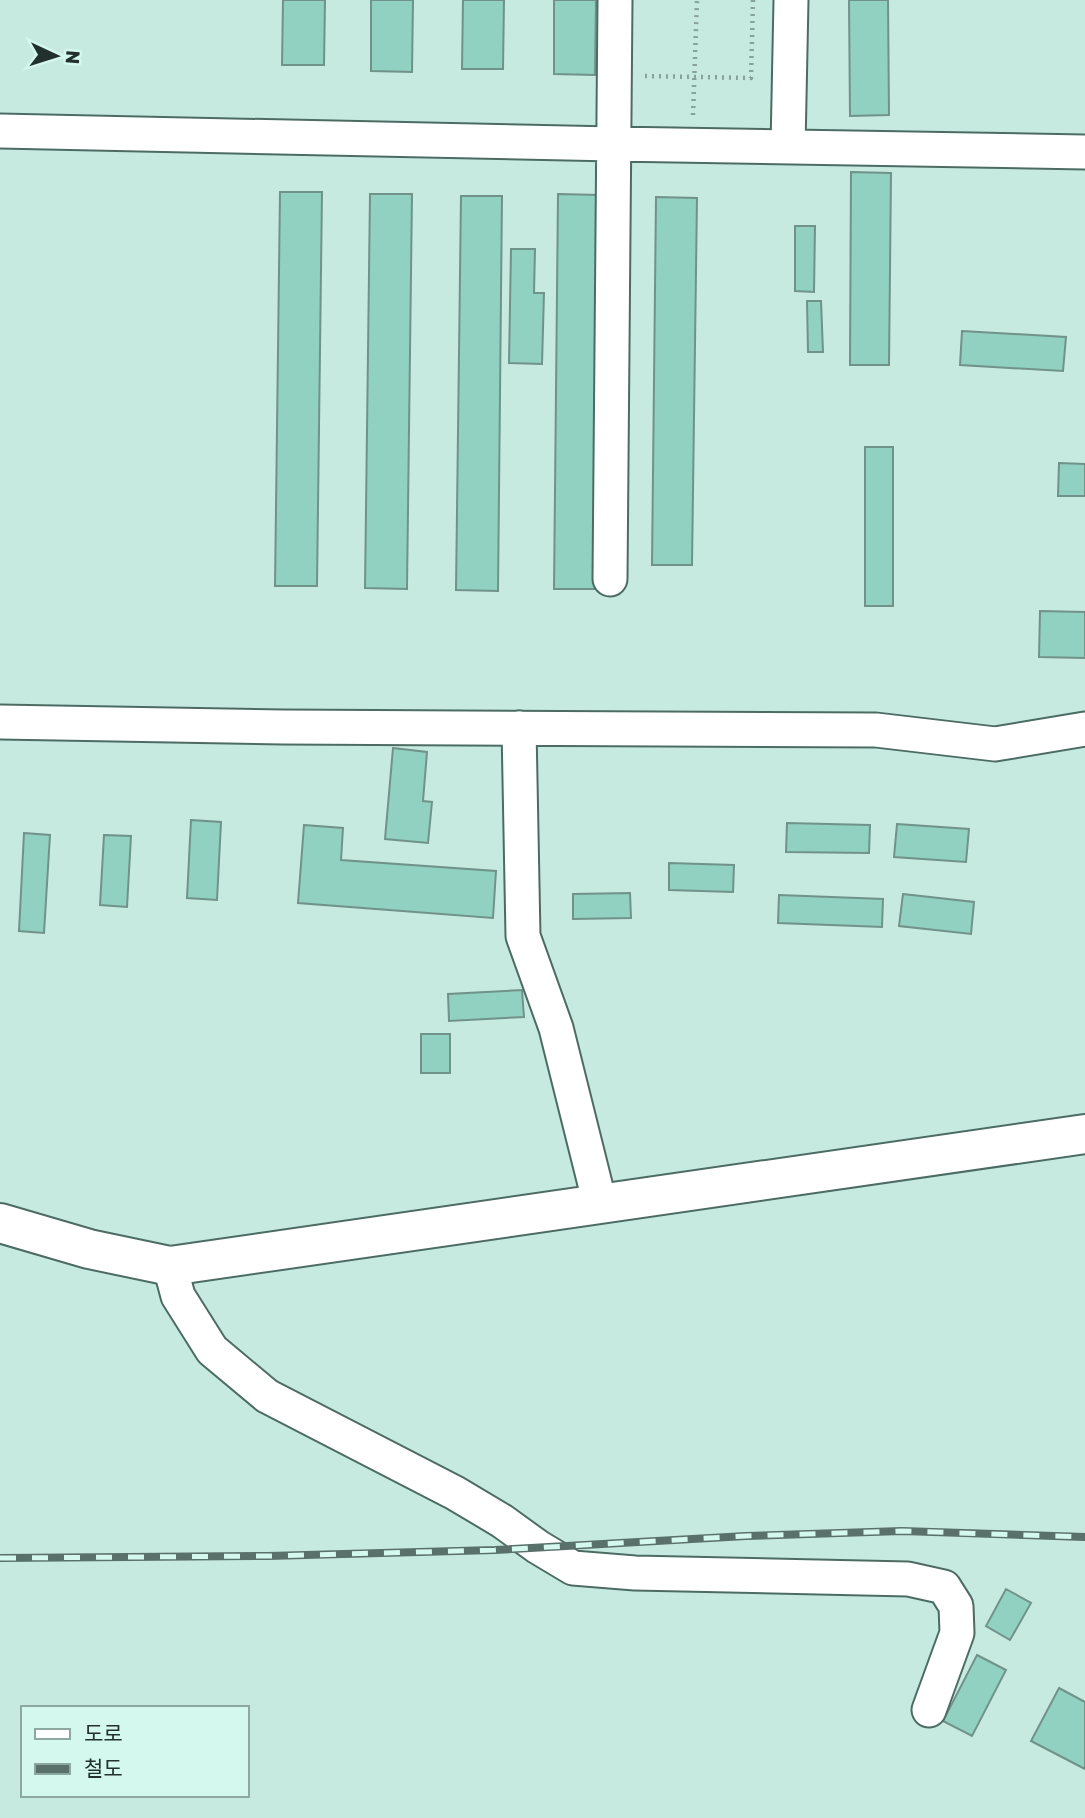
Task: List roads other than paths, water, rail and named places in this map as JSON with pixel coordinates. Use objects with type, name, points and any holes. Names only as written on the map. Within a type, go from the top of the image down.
[{"type":"street","points":[[610,579],[615,0]]},
{"type":"street","points":[[788,147],[791,0]]},
{"type":"street","points":[[0,131],[1085,152]]},
{"type":"street","points":[[0,722],[876,730],[995,744],[1085,729]]},
{"type":"street","points":[[519,728],[523,936],[556,1028],[600,1204]]},
{"type":"street","points":[[0,1223],[89,1249],[170,1266],[1085,1134]]},
{"type":"street","points":[[170,1266],[178,1296],[212,1350],[267,1396],[455,1493],[573,1568],[635,1573],[908,1579],[944,1587],[956,1606],[957,1633],[929,1710]]},
{"type":"railway","points":[[0,1558],[268,1556],[495,1550],[746,1536],[902,1531],[1085,1537]]}]
